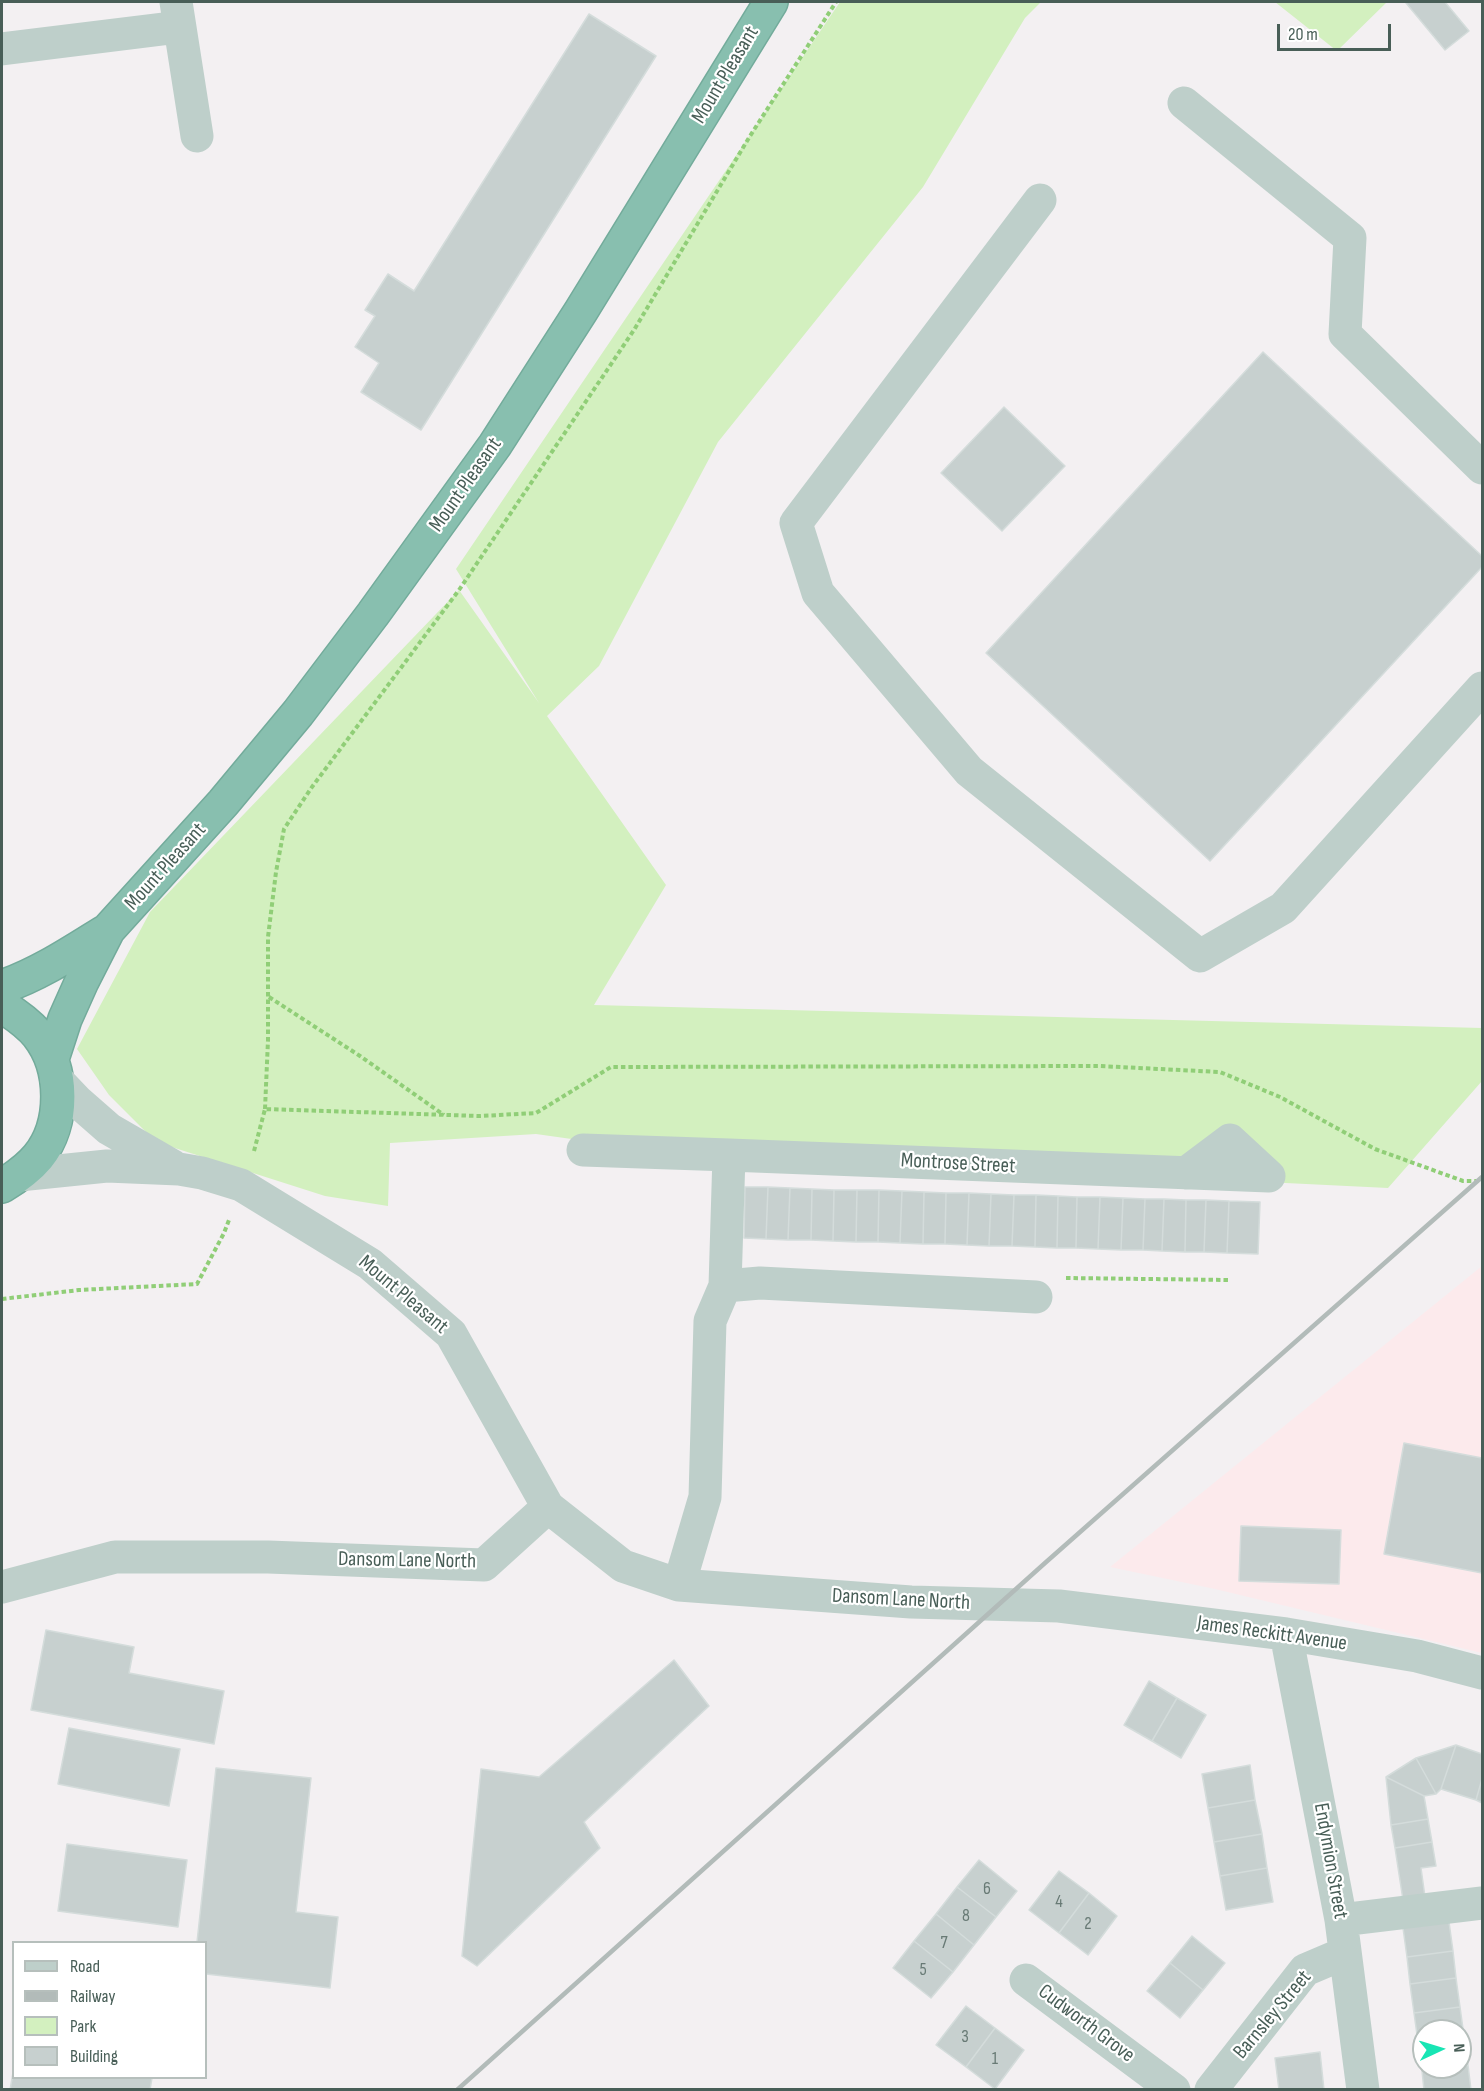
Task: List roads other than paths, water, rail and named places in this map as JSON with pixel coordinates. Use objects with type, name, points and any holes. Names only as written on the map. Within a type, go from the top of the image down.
[{"type":"highway","name":"Mount Pleasant","points":[[108,930],[223,803],[298,713],[495,445],[581,311],[771,2]]},
{"type":"highway","points":[[2,987],[58,961],[108,930]]},
{"type":"highway","points":[[10,1180],[39,1156],[51,1133],[58,1107],[55,1069],[65,1019],[81,981],[108,930]]},
{"type":"highway","points":[[2,1006],[20,1017],[38,1036],[55,1069]]},
{"type":"street","points":[[2,49],[178,14],[197,136]]},
{"type":"street","points":[[1184,103],[1350,238],[1345,334],[1482,468]]},
{"type":"street","points":[[1040,200],[796,523],[818,593],[969,771],[1200,956],[1282,908],[1482,688]]},
{"type":"street","name":"Mount Pleasant","points":[[55,1069],[76,1101],[109,1129],[179,1169]]},
{"type":"street","name":"Montrose Street","points":[[583,1150],[1186,1173]]},
{"type":"street","points":[[679,1585],[705,1497],[710,1321],[725,1286],[729,1155]]},
{"type":"street","name":"Mount Pleasant","points":[[10,1180],[107,1166],[179,1169],[202,1173],[241,1185],[370,1264],[451,1334],[548,1508]]},
{"type":"street","points":[[725,1286],[760,1283],[1036,1297]]},
{"type":"street","name":"Dansom Lane North","points":[[2,1587],[116,1557],[268,1557],[483,1565],[548,1508],[623,1566],[679,1585],[911,1602],[1059,1606]]},
{"type":"street","name":"James Reckitt Avenue","points":[[1059,1606],[1286,1634],[1417,1656],[1482,1673]]},
{"type":"street","name":"Endymion Street","points":[[1286,1634],[1341,1920],[1363,2090]]},
{"type":"street","points":[[1341,1920],[1482,1903]]},
{"type":"street","name":"Barnsley Street","points":[[1211,2090],[1305,1970],[1345,1953]]},
{"type":"street","name":"Cudworth Grove","points":[[1026,1980],[1174,2090]]},
{"type":"railway","points":[[457,2090],[1045,1563],[1482,1177]]}]
